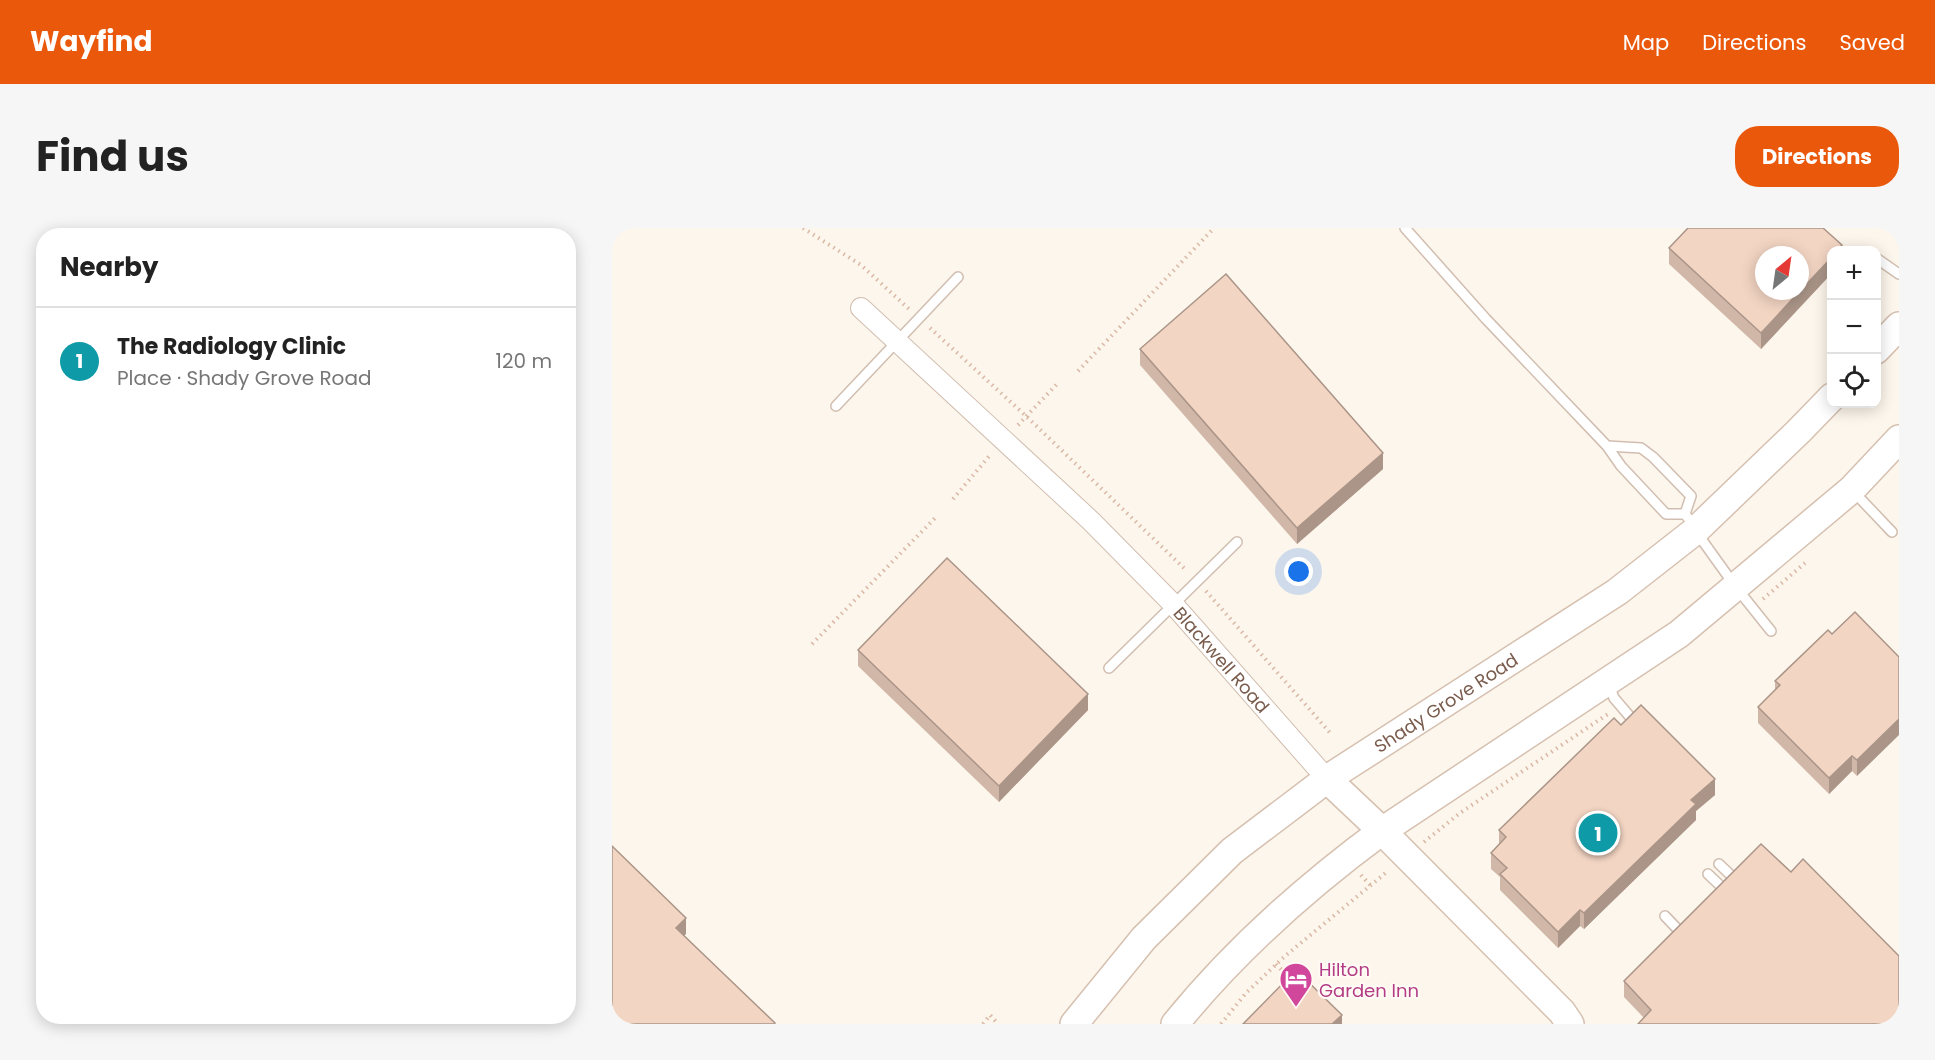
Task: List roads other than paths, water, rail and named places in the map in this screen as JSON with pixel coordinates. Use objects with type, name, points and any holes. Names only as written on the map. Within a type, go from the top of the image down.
[{"type":"main road","points":[[1881,345],[1899,326]]},
{"type":"main road","name":"Shady Grove Road","points":[[1074,1024],[1144,938],[1232,851],[1327,779],[1617,592],[1690,522],[1798,432],[1827,402]]},
{"type":"main road","points":[[1175,1024],[1202,991],[1283,909],[1347,857],[1382,831],[1679,634],[1852,489],[1899,439]]},
{"type":"main road","name":"Blackwell Road","points":[[1327,779],[1382,831],[1563,1018]]},
{"type":"street","name":"Blackwell Road","points":[[861,308],[1091,521],[1173,604],[1327,779]]},
{"type":"lane","points":[[1405,228],[1586,427],[1607,446],[1621,466],[1666,514],[1690,522],[1735,586],[1771,631]]},
{"type":"lane","points":[[1881,261],[1899,274]]},
{"type":"lane","points":[[836,406],[958,277]]},
{"type":"lane","points":[[1607,446],[1641,448],[1653,457],[1691,496],[1690,522]]},
{"type":"lane","points":[[1852,489],[1892,532]]},
{"type":"lane","points":[[1109,668],[1237,542]]},
{"type":"lane","points":[[1608,682],[1614,698],[1637,725]]},
{"type":"lane","points":[[1719,864],[1739,883]]},
{"type":"lane","points":[[1708,874],[1728,894]]},
{"type":"lane","points":[[1665,916],[1684,937]]},
{"type":"place","name":"The Radiology Clinic","points":[[1598,833]]},
{"type":"place","name":"Hilton Garden Inn","points":[[1296,1008]]}]
